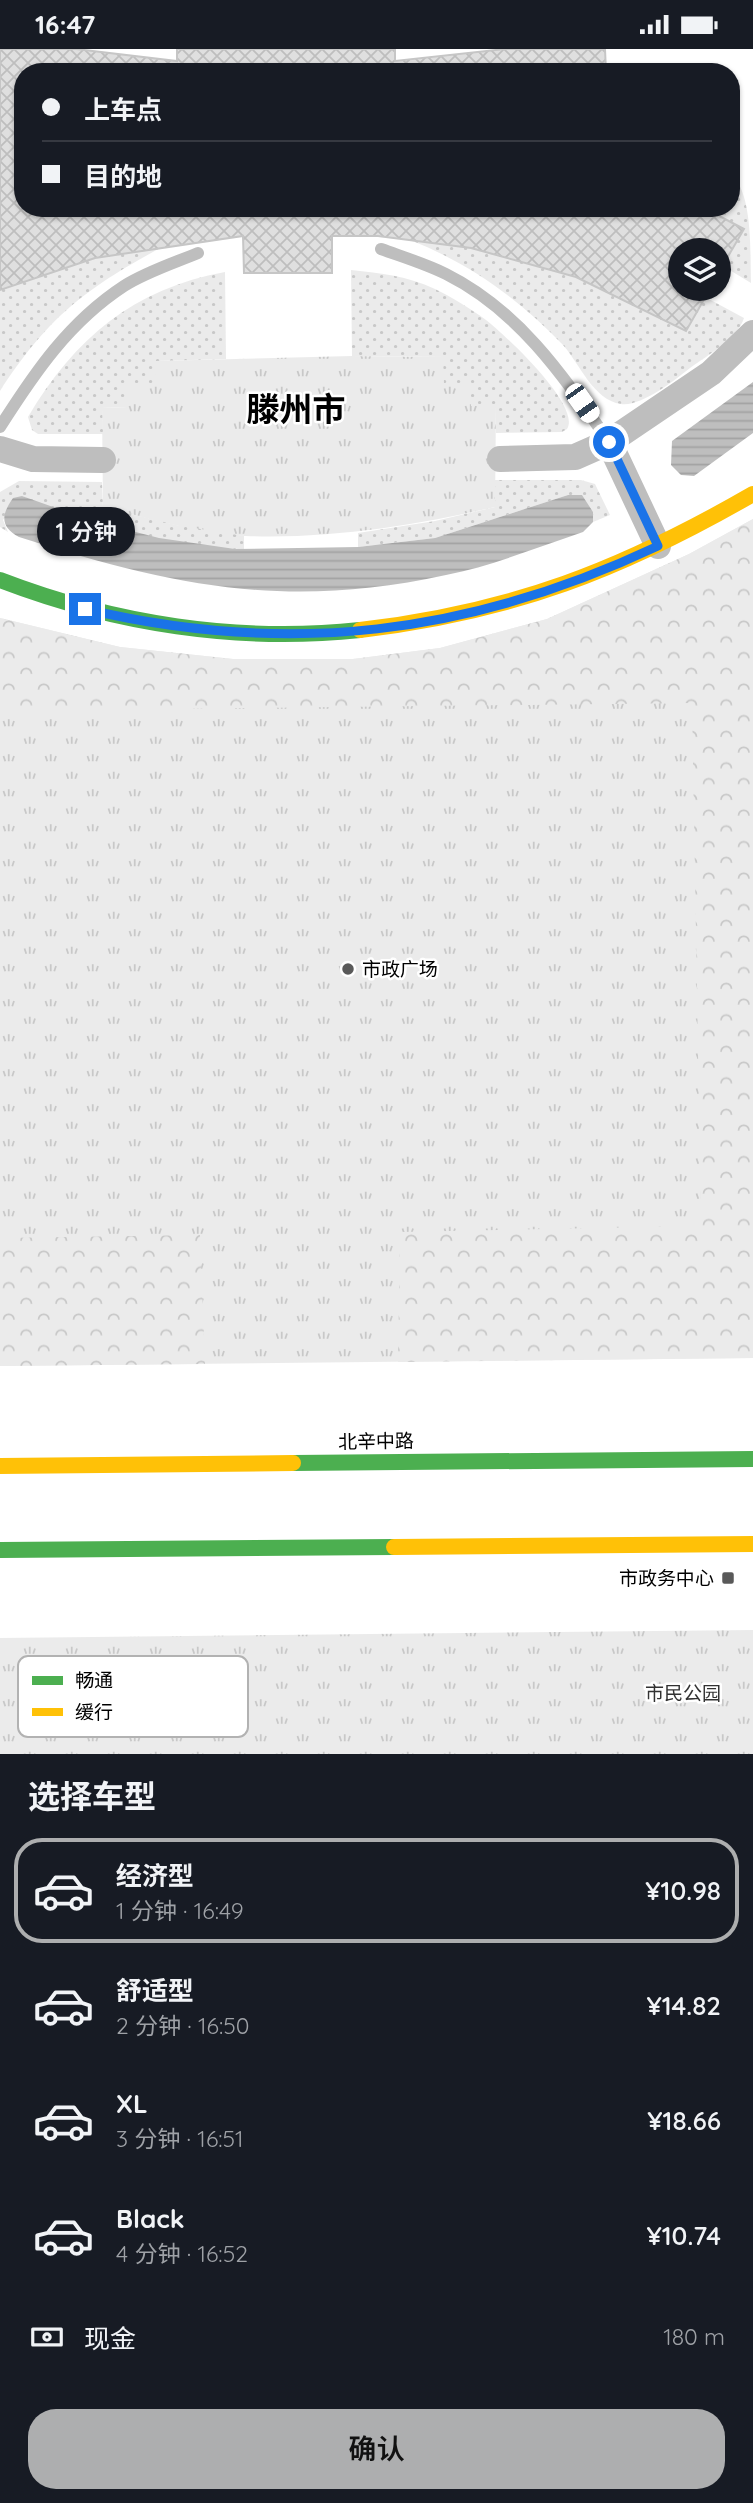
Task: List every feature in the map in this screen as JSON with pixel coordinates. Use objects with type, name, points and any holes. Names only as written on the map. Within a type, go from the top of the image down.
[{"type":"main road","points":[[0,580],[64,604],[149,624],[247,633],[357,633],[448,620],[534,597],[608,569],[658,546],[714,519],[753,493]]},
{"type":"main road","name":"北辛中路","points":[[0,1466],[753,1459]]},
{"type":"main road","points":[[0,1550],[753,1544]]},
{"type":"street","points":[[500,459],[575,457],[609,442],[711,373],[753,333]]},
{"type":"street","points":[[609,442],[658,546]]},
{"type":"street","points":[[0,449],[33,459],[103,460]]},
{"type":"lane","points":[[381,249],[447,274],[510,316],[555,363],[609,442]]},
{"type":"lane","points":[[0,427],[34,372],[74,324],[126,285],[198,253]]},
{"type":"green space","points":[[740,186],[747,210],[751,283],[731,271],[731,252],[744,229],[721,217],[740,217]]},
{"type":"green space","points":[[410,240],[471,248],[576,277],[668,291],[668,301],[712,301],[744,318],[729,340],[667,385],[648,397],[621,404],[611,401],[595,389],[563,345],[529,312],[473,271]]},
{"type":"green space","points":[[164,246],[112,276],[71,306],[35,343],[0,391],[0,290],[95,258]]},
{"type":"green space","points":[[351,270],[394,276],[425,285],[455,299],[486,320],[553,388],[569,418],[567,429],[562,432],[496,433],[496,406],[471,406],[470,383],[444,384],[443,357],[352,356]]},
{"type":"green space","points":[[225,272],[226,359],[156,361],[156,384],[127,384],[127,407],[102,408],[103,434],[38,434],[32,430],[28,417],[46,389],[66,363],[110,321],[162,291]]},
{"type":"green space","points":[[352,356],[444,357],[496,405],[495,507],[371,530],[245,536],[174,525],[103,507],[102,408],[127,407],[127,384],[155,361]]},
{"type":"green space","points":[[495,480],[581,480],[595,484],[610,515],[593,522],[593,512],[568,495],[435,538],[358,547],[358,533],[435,521],[495,507]]},
{"type":"green space","points":[[19,481],[102,482],[103,507],[176,525],[244,536],[244,549],[192,545],[132,532],[72,515],[22,496],[3,520],[8,532],[0,527],[0,492]]},
{"type":"green space","name":"市政广场","points":[[753,519],[753,1358],[0,1366],[0,618],[120,647],[233,659],[353,659],[440,648],[547,619],[689,554]]},
{"type":"green space","points":[[753,519],[753,1358],[398,1362],[400,1232],[701,1226],[692,703],[0,711],[0,618],[120,647],[233,659],[353,659],[440,648],[547,619],[689,554]]},
{"type":"green space","points":[[200,1235],[205,1364],[0,1366],[0,1238]]},
{"type":"green space","name":"市民公园","points":[[753,1630],[753,1754],[0,1754],[0,1638]]},
{"type":"shaded area","points":[[753,382],[753,433],[694,476],[681,475],[671,465],[672,441]]},
{"type":"shaded area","points":[[568,495],[582,495],[593,512],[593,522],[583,532],[463,571],[388,585],[333,591],[230,587],[128,569],[19,537],[8,529],[4,520],[13,498],[22,496],[93,521],[159,538],[235,549],[358,547],[435,538]]},
{"type":"building","points":[[0,49],[76,49],[177,61],[177,49],[395,49],[395,61],[505,49],[605,49],[606,63],[14,63],[14,217],[721,217],[744,229],[731,251],[731,238],[668,238],[668,301],[703,301],[686,331],[576,277],[471,248],[378,236],[332,236],[332,273],[244,273],[243,236],[95,258],[0,290]]},
{"type":"traffic: fast","points":[[0,580],[87,608],[177,626],[268,634],[360,630]]},
{"type":"traffic: fast","points":[[293,1463],[753,1459]]},
{"type":"traffic: fast","points":[[0,1550],[394,1547]]},
{"type":"traffic: slow","points":[[360,630],[467,612],[564,584],[657,545],[753,494]]},
{"type":"traffic: slow","points":[[0,1466],[293,1463]]},
{"type":"traffic: slow","points":[[394,1547],[753,1544]]},
{"type":"place","name":"市政广场","points":[[348,969]]},
{"type":"place","name":"市政务中心","points":[[728,1578]]},
{"type":"district","name":"滕州市","points":[[296,409]]},
{"type":"route","points":[[85,609],[149,624],[247,633],[357,633],[448,620],[534,597],[608,569],[658,546],[609,442]]}]
